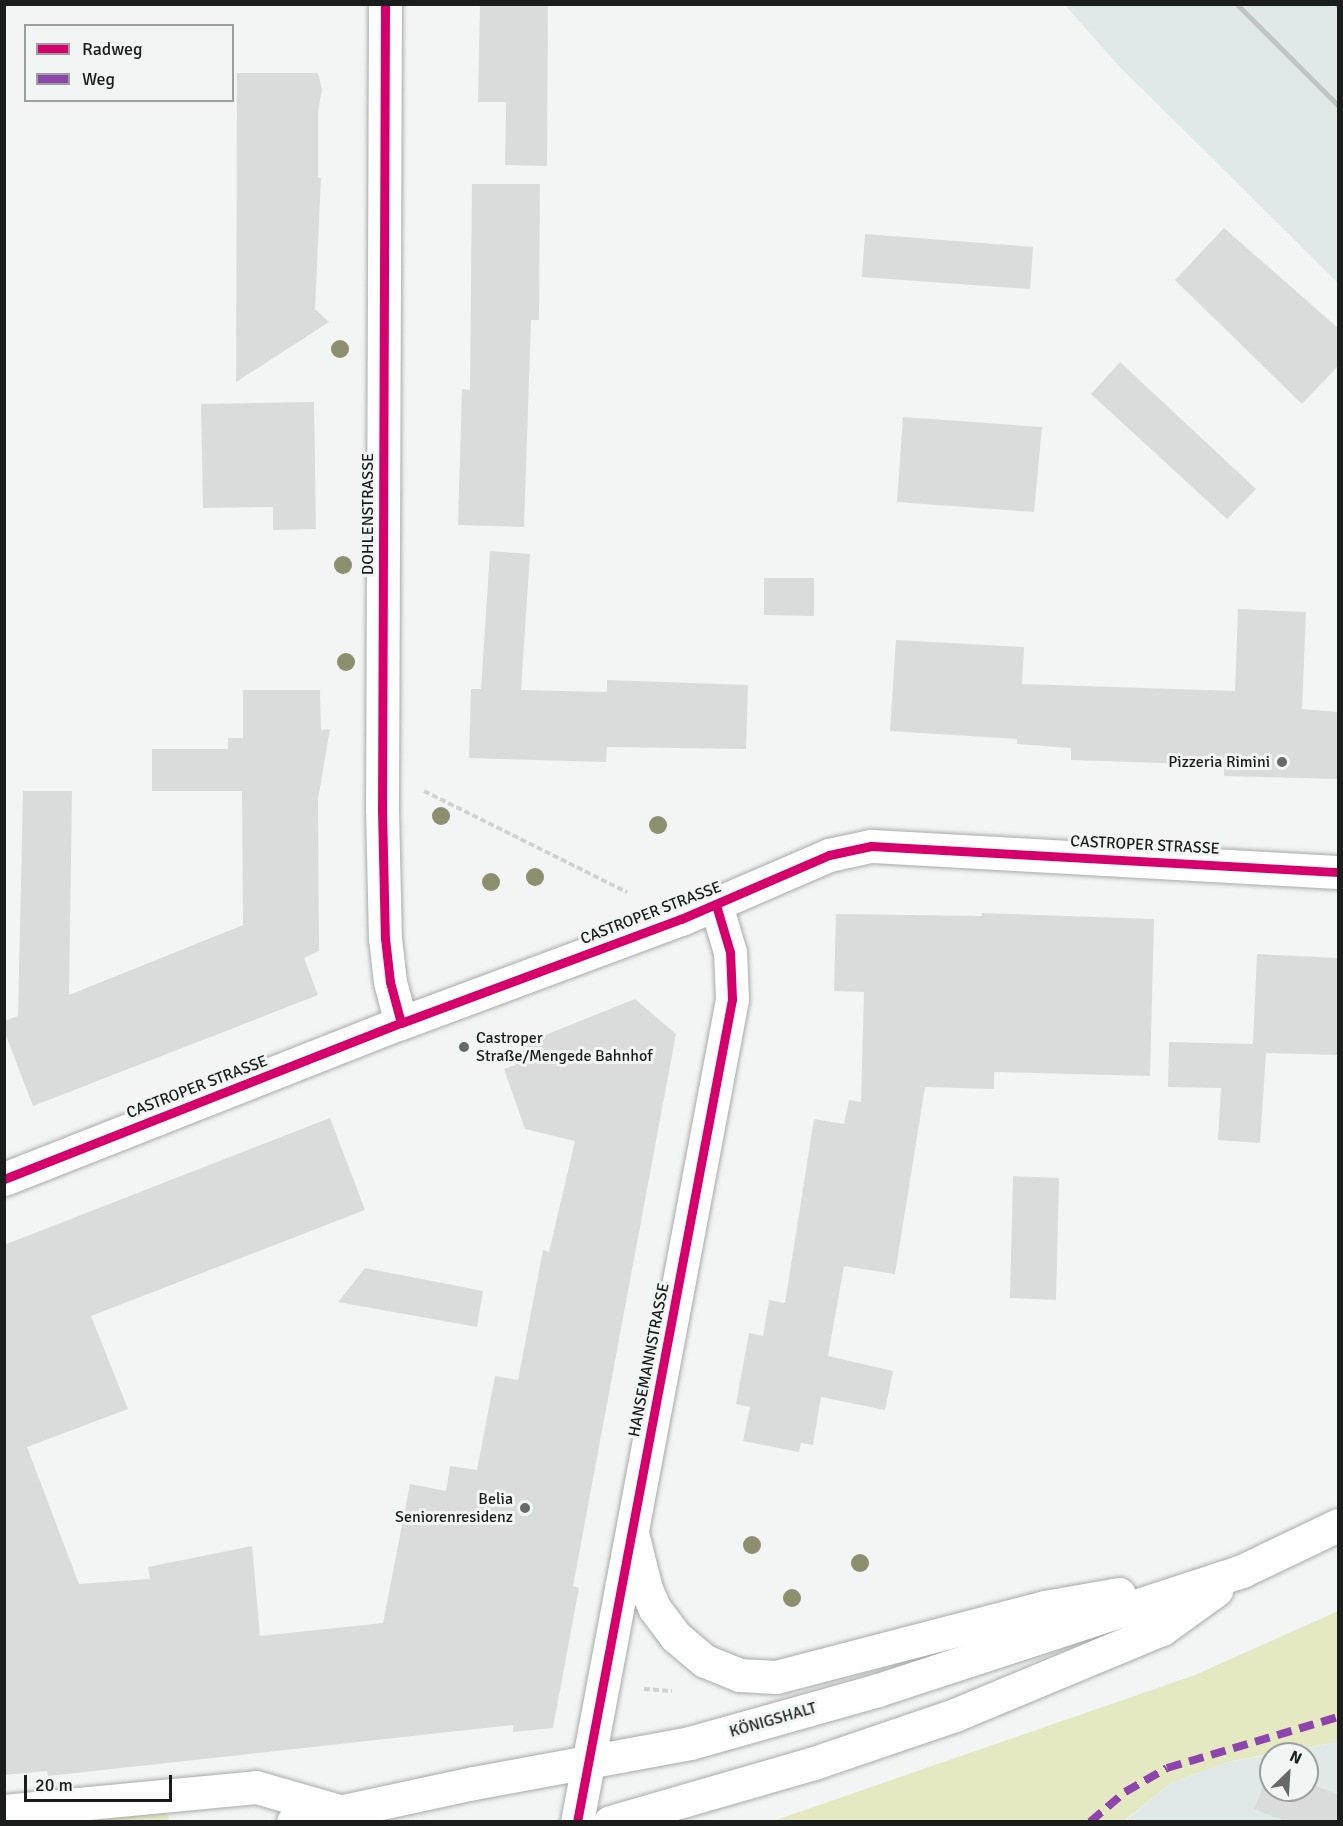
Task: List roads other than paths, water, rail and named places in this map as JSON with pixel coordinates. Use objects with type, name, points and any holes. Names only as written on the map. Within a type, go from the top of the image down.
[{"type":"street","name":"DOHLENSTRASSE","points":[[385,4],[382,771],[385,938],[390,982],[401,1023]]},
{"type":"street","name":"CASTROPER STRASSE","points":[[4,1179],[401,1023],[681,919],[829,855],[871,846],[1338,872]]},
{"type":"street","name":"HANSEMANNSTRASSE","points":[[577,1821],[732,999],[730,952],[716,905]]},
{"type":"street","name":"KÖNIGSHALT","points":[[293,1821],[589,1760],[690,1743],[878,1690],[1242,1571],[1338,1525]]},
{"type":"street","points":[[632,1533],[646,1588],[655,1609],[675,1636],[705,1661],[739,1675],[776,1677],[1045,1607],[1242,1571]]},
{"type":"street","name":"KÖNIGSHALT","points":[[610,1821],[814,1763],[955,1715],[1162,1629],[1242,1571]]},
{"type":"street","points":[[4,1811],[256,1787],[339,1811]]},
{"type":"railway","points":[[1237,4],[1338,105]]},
{"type":"place","name":"Pizzeria Rimini","points":[[1282,762]]},
{"type":"place","name":"Castroper Straße/Mengede Bahnhof","points":[[464,1047]]},
{"type":"place","name":"Belia Seniorenresidenz","points":[[525,1508]]}]
